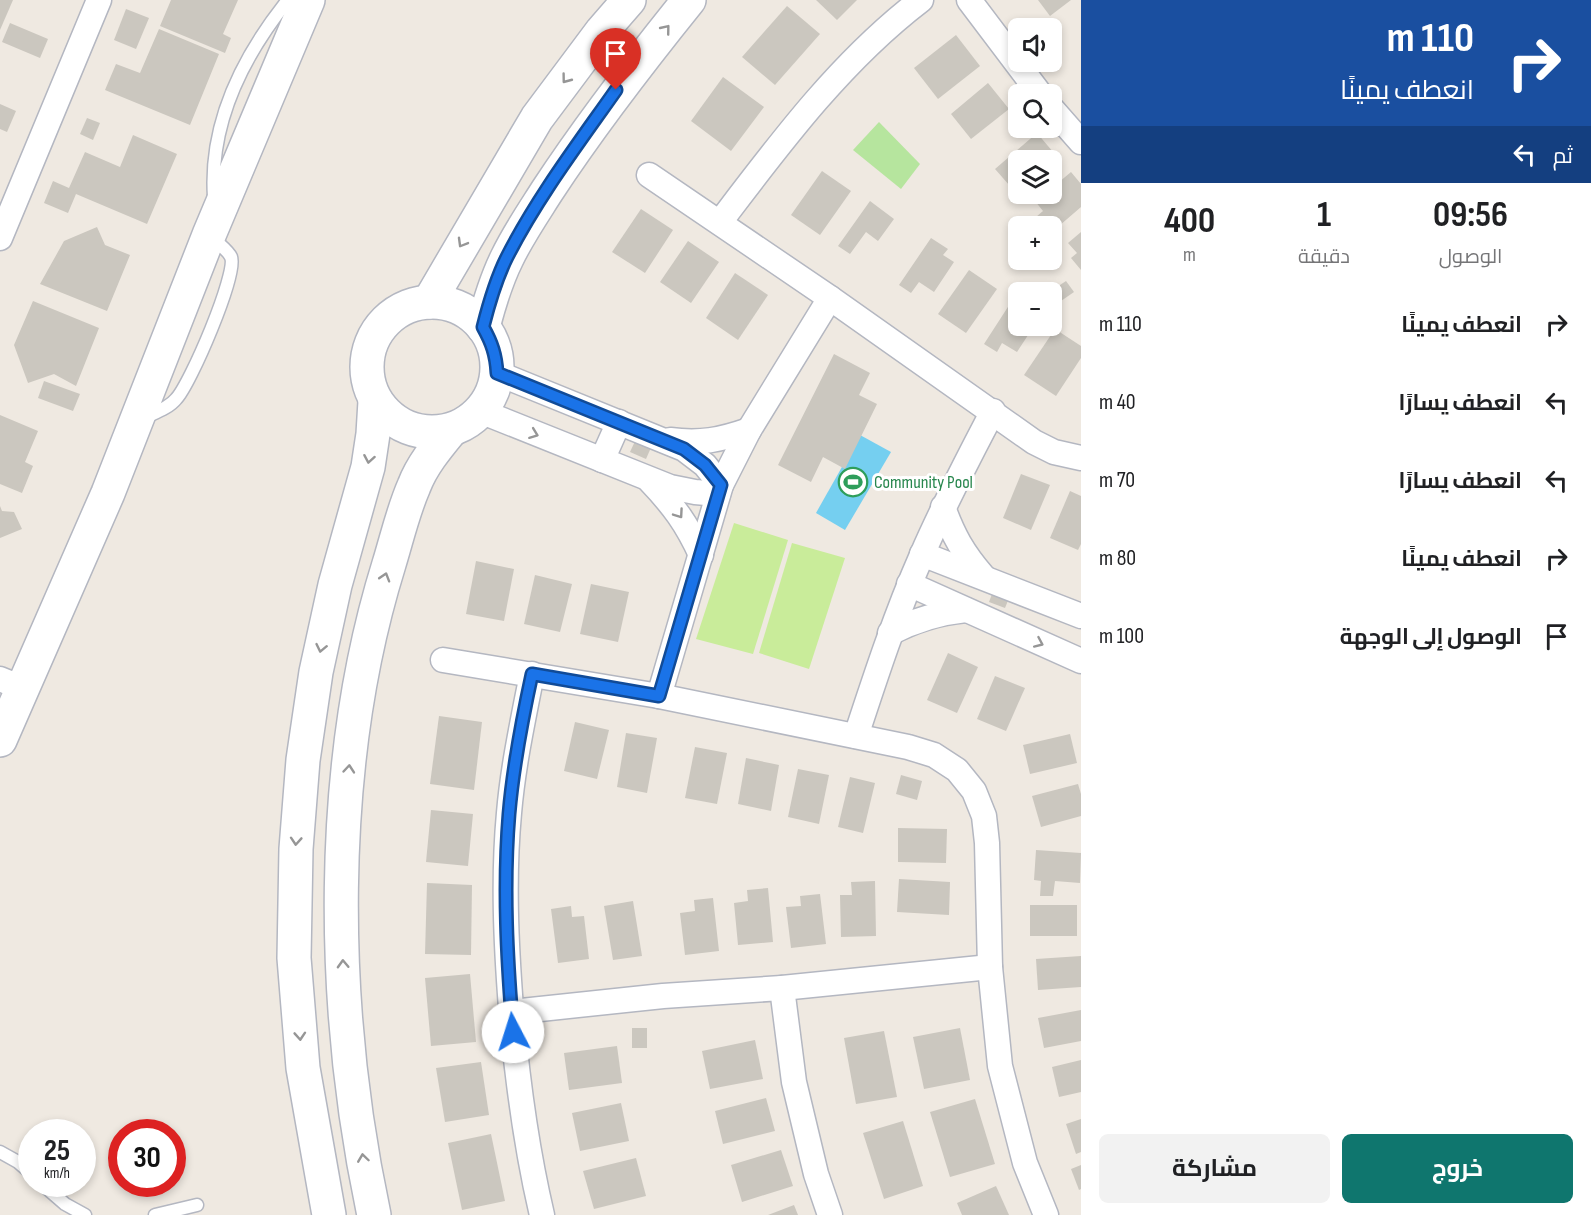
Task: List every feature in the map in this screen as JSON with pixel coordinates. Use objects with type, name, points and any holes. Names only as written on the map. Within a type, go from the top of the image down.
[{"type":"street","points":[[0,238],[99,0]]},
{"type":"street","points":[[0,740],[11,683],[108,493],[212,227],[308,0]]},
{"type":"street","points":[[429,302],[537,118],[629,0]]},
{"type":"street","points":[[483,327],[492,292],[506,258],[530,218],[616,90],[689,0]]},
{"type":"street","points":[[720,222],[821,95],[895,20],[921,0]]},
{"type":"street","points":[[969,0],[1032,84]]},
{"type":"street","points":[[1062,120],[1081,142]]},
{"type":"street","points":[[649,175],[1044,447],[1054,452],[1081,458]]},
{"type":"street","points":[[659,696],[720,489],[749,430],[830,298]]},
{"type":"street","points":[[429,302],[449,305],[468,313],[483,327],[496,357],[497,373],[489,400],[467,422],[451,430],[417,431],[400,425],[375,401],[367,380],[367,357],[374,336],[388,319],[407,307],[429,302]]},
{"type":"street","points":[[497,373],[684,449],[705,465],[720,489]]},
{"type":"street","points":[[329,1215],[303,1068],[294,958],[296,849],[303,760],[316,672],[335,585],[368,467],[375,401]]},
{"type":"street","points":[[480,411],[670,487],[694,492],[720,489]]},
{"type":"street","points":[[856,736],[890,633],[909,584],[943,507],[993,411]]},
{"type":"street","points":[[602,460],[619,422]]},
{"type":"street","points":[[374,1215],[365,1175],[345,1008],[342,901],[344,837],[351,752],[363,672],[380,594],[403,517],[414,485],[430,456],[451,430]]},
{"type":"street","points":[[660,438],[690,443],[720,440],[749,430]]},
{"type":"street","points":[[648,479],[671,503],[688,527],[701,555]]},
{"type":"street","points":[[943,507],[952,532],[966,557],[984,577]]},
{"type":"street","points":[[922,554],[1081,616]]},
{"type":"street","points":[[909,584],[1081,661]]},
{"type":"street","points":[[1013,632],[1029,596]]},
{"type":"street","points":[[890,633],[914,621],[939,613],[966,610]]},
{"type":"street","points":[[442,660],[659,696],[908,747],[934,755],[957,770],[974,791],[984,816],[987,843],[990,967],[1000,1066],[1025,1162],[1046,1215]]},
{"type":"street","points":[[532,674],[518,744],[509,814],[506,924],[519,1094],[532,1174],[542,1215]]},
{"type":"street","points":[[512,1012],[990,967]]},
{"type":"street","points":[[782,988],[794,1082],[816,1174],[830,1215]]},
{"type":"lane","points":[[212,227],[213,178],[218,139],[229,100],[244,63],[265,28],[288,0]]},
{"type":"lane","points":[[0,1152],[18,1162]]},
{"type":"lane","points":[[57,1197],[85,1215]]},
{"type":"lane","points":[[155,1215],[197,1205]]},
{"type":"green space","points":[[879,122],[920,164],[901,189],[853,150]]},
{"type":"green space","points":[[734,523],[788,540],[753,654],[696,639]]},
{"type":"green space","points":[[792,543],[845,558],[809,669],[759,653]]},
{"type":"water","name":"Community Pool","points":[[860,435],[891,452],[845,530],[816,513]]},
{"type":"building","points":[[0,0],[13,0],[0,30]]},
{"type":"building","points":[[171,0],[238,0],[223,34],[231,38],[225,53],[160,26]]},
{"type":"building","points":[[816,0],[857,0],[837,20]]},
{"type":"building","points":[[1038,0],[1071,0],[1050,16]]},
{"type":"building","points":[[787,6],[820,34],[775,85],[742,57]]},
{"type":"building","points":[[126,9],[149,18],[136,49],[114,40]]},
{"type":"building","points":[[10,23],[48,39],[40,58],[2,42]]},
{"type":"building","points":[[159,29],[219,54],[190,125],[105,90],[116,64],[140,73]]},
{"type":"building","points":[[956,35],[980,66],[938,99],[914,68]]},
{"type":"building","points":[[723,77],[764,107],[731,151],[691,121]]},
{"type":"building","points":[[988,83],[1008,108],[971,139],[951,114]]},
{"type":"building","points":[[0,104],[16,111],[7,132],[0,129]]},
{"type":"building","points":[[87,118],[100,123],[93,140],[80,134]]},
{"type":"building","points":[[133,135],[177,154],[147,224],[76,194],[68,213],[44,203],[53,181],[69,188],[85,152],[120,167]]},
{"type":"building","points":[[1031,138],[1041,138],[1051,150],[1017,150]]},
{"type":"building","points":[[1008,158],[1008,184],[995,169]]},
{"type":"building","points":[[822,171],[851,191],[820,235],[791,215]]},
{"type":"building","points":[[1071,172],[1081,184],[1081,207],[1062,223],[1062,216],[1037,216],[1043,211],[1037,204],[1062,204],[1062,180]]},
{"type":"building","points":[[870,201],[894,219],[878,241],[866,232],[850,254],[838,246]]},
{"type":"building","points":[[641,209],[673,230],[645,273],[612,252]]},
{"type":"building","points":[[97,227],[105,245],[130,255],[107,311],[40,284],[64,241]]},
{"type":"building","points":[[1081,232],[1081,270],[1071,258],[1077,253],[1068,243]]},
{"type":"building","points":[[931,238],[948,249],[943,255],[954,262],[934,292],[919,282],[911,293],[899,285]]},
{"type":"building","points":[[688,241],[719,262],[691,303],[660,282]]},
{"type":"building","points":[[969,270],[997,289],[966,333],[938,314]]},
{"type":"building","points":[[735,273],[768,295],[738,340],[706,318]]},
{"type":"building","points":[[1066,281],[1074,292],[1062,300],[1062,284]]},
{"type":"building","points":[[33,301],[99,328],[76,386],[54,374],[28,383],[14,345]]},
{"type":"building","points":[[1008,307],[1008,336],[1027,336],[1017,352],[1002,343],[997,352],[984,344]]},
{"type":"building","points":[[1062,334],[1081,346],[1081,358],[1056,396],[1024,375],[1050,336],[1062,336]]},
{"type":"building","points":[[834,354],[870,373],[859,395],[877,404],[845,469],[823,457],[811,482],[778,465]]},
{"type":"building","points":[[44,381],[80,394],[73,411],[38,398]]},
{"type":"building","points":[[0,415],[38,431],[25,462],[33,466],[22,493],[0,484]]},
{"type":"building","points":[[637,437],[653,443],[646,459],[630,452]]},
{"type":"building","points":[[1021,474],[1050,485],[1031,530],[1003,518]]},
{"type":"building","points":[[1070,491],[1081,496],[1081,544],[1078,550],[1050,538]]},
{"type":"building","points":[[0,506],[2,511],[14,512],[22,529],[0,538]]},
{"type":"building","points":[[476,561],[514,569],[504,621],[466,614]]},
{"type":"building","points":[[535,575],[572,584],[560,632],[524,624]]},
{"type":"building","points":[[591,584],[629,592],[618,642],[580,634]]},
{"type":"building","points":[[995,586],[1011,593],[1005,608],[989,602]]},
{"type":"building","points":[[948,653],[978,667],[957,713],[927,700]]},
{"type":"building","points":[[995,676],[1025,688],[1006,731],[977,719]]},
{"type":"building","points":[[439,716],[482,722],[474,790],[430,784]]},
{"type":"building","points":[[575,722],[609,730],[597,779],[564,771]]},
{"type":"building","points":[[626,733],[657,738],[647,793],[617,787]]},
{"type":"building","points":[[1070,734],[1077,763],[1030,774],[1023,745]]},
{"type":"building","points":[[695,747],[727,753],[717,804],[685,798]]},
{"type":"building","points":[[746,758],[779,765],[771,811],[738,804]]},
{"type":"building","points":[[798,769],[829,775],[819,824],[788,817]]},
{"type":"building","points":[[901,775],[922,781],[917,800],[896,794]]},
{"type":"building","points":[[850,777],[875,783],[863,833],[838,827]]},
{"type":"building","points":[[1078,784],[1081,794],[1081,816],[1041,827],[1032,796]]},
{"type":"building","points":[[431,810],[473,814],[468,866],[426,862]]},
{"type":"building","points":[[898,828],[947,829],[946,863],[898,862]]},
{"type":"building","points":[[1036,850],[1081,853],[1080,883],[1055,881],[1053,896],[1040,896],[1041,881],[1034,880]]},
{"type":"building","points":[[899,879],[950,882],[949,915],[897,912]]},
{"type":"building","points":[[875,881],[876,936],[841,937],[840,895],[852,895],[851,882]]},
{"type":"building","points":[[427,883],[472,885],[471,955],[425,954]]},
{"type":"building","points":[[768,888],[773,942],[738,945],[734,903],[748,901],[747,890]]},
{"type":"building","points":[[820,894],[826,944],[791,948],[786,907],[801,906],[800,896]]},
{"type":"building","points":[[713,898],[719,951],[685,955],[680,913],[695,911],[694,900]]},
{"type":"building","points":[[633,901],[642,956],[613,960],[604,906]]},
{"type":"building","points":[[1030,905],[1077,905],[1077,936],[1030,936]]},
{"type":"building","points":[[571,906],[572,917],[584,916],[589,959],[558,963],[551,909]]},
{"type":"building","points":[[1081,956],[1081,987],[1038,990],[1036,959]]},
{"type":"building","points":[[470,974],[476,1042],[431,1046],[425,978]]},
{"type":"building","points":[[1081,1010],[1081,1041],[1044,1048],[1038,1018]]},
{"type":"building","points":[[632,1028],[647,1028],[647,1048],[632,1048]]},
{"type":"building","points":[[960,1028],[970,1080],[924,1089],[913,1037]]},
{"type":"building","points":[[884,1031],[897,1097],[856,1104],[844,1038]]},
{"type":"building","points":[[755,1040],[763,1079],[710,1089],[702,1051]]},
{"type":"building","points":[[617,1046],[622,1083],[569,1090],[564,1053]]},
{"type":"building","points":[[1081,1060],[1081,1092],[1059,1097],[1052,1067]]},
{"type":"building","points":[[481,1062],[489,1115],[445,1122],[436,1068]]},
{"type":"building","points":[[766,1098],[775,1131],[723,1144],[715,1111]]},
{"type":"building","points":[[975,1099],[995,1164],[950,1177],[930,1112]]},
{"type":"building","points":[[621,1103],[629,1141],[580,1151],[572,1113]]},
{"type":"building","points":[[1081,1119],[1081,1152],[1076,1154],[1066,1124]]},
{"type":"building","points":[[903,1121],[923,1186],[884,1199],[863,1133]]},
{"type":"building","points":[[491,1134],[505,1201],[462,1210],[448,1143]]},
{"type":"building","points":[[781,1150],[793,1186],[742,1202],[731,1165]]},
{"type":"building","points":[[636,1158],[646,1196],[594,1209],[583,1171]]},
{"type":"building","points":[[1081,1165],[1081,1189],[1079,1190],[1071,1169]]},
{"type":"building","points":[[996,1186],[1009,1215],[962,1215],[957,1203]]},
{"type":"building","points":[[794,1205],[798,1215],[768,1215]]},
{"type":"place","name":"Community Pool","points":[[853,482]]},
{"type":"route","points":[[513,1032],[506,946],[509,814],[518,744],[532,674],[659,696],[721,485],[705,465],[684,449],[497,373],[496,357],[483,327],[492,292],[506,258],[578,144],[616,90]]}]
